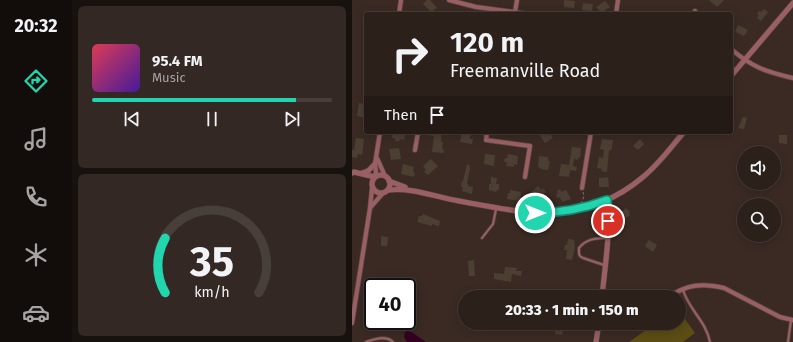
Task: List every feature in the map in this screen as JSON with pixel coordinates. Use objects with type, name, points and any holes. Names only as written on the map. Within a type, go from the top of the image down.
[{"type":"street","points":[[398,12],[401,0]]},
{"type":"street","points":[[449,0],[476,7],[515,12],[517,0]]},
{"type":"street","points":[[616,12],[618,0]]},
{"type":"street","points":[[733,74],[793,3]]},
{"type":"street","points":[[733,50],[762,70],[793,78]]},
{"type":"street","points":[[352,322],[370,208],[372,186],[376,172],[380,134]]},
{"type":"street","points":[[415,150],[418,134]]},
{"type":"street","points":[[487,134],[486,140],[530,146],[525,177]]},
{"type":"street","points":[[582,188],[591,134]]},
{"type":"street","points":[[352,173],[361,173],[375,177],[381,175],[409,190],[496,208],[534,213],[571,211],[607,200],[626,189],[643,177],[659,162],[682,134]]},
{"type":"street","points":[[361,173],[368,171],[376,161]]},
{"type":"street","points":[[370,208],[390,186],[387,178],[376,161]]},
{"type":"street","points":[[352,173],[367,179],[376,192],[409,190]]},
{"type":"street","points":[[603,290],[606,265],[607,200]]},
{"type":"street","points":[[683,290],[691,286],[703,284],[724,288],[780,317],[792,320]]},
{"type":"street","points":[[596,342],[598,330]]},
{"type":"lane","points":[[482,238],[493,224],[496,208]]},
{"type":"lane","points":[[606,265],[580,257],[578,253],[579,248],[585,242],[594,238],[607,238]]},
{"type":"lane","points":[[686,297],[690,306],[705,327],[710,342]]},
{"type":"lane","points":[[788,342],[792,320]]},
{"type":"lane","points":[[366,342],[380,338],[388,338],[393,342]]},
{"type":"path","points":[[582,188],[584,196],[581,203],[583,208]]},
{"type":"shaded area","points":[[686,321],[695,333],[683,342],[629,342],[646,330],[686,330]]},
{"type":"shaded area","points":[[408,331],[426,342],[407,342],[404,337],[405,332]]},
{"type":"building","points":[[427,0],[430,0],[437,8],[431,12],[423,4]]},
{"type":"building","points":[[564,0],[575,1],[574,8],[564,7]]},
{"type":"building","points":[[709,0],[724,0],[717,7]]},
{"type":"building","points":[[605,1],[610,7],[600,12],[596,7]]},
{"type":"building","points":[[583,3],[593,4],[592,11],[582,10]]},
{"type":"building","points":[[764,9],[768,12],[761,21],[757,18],[759,15],[757,14],[759,11],[761,12]]},
{"type":"building","points":[[738,25],[748,30],[744,36],[735,32]]},
{"type":"building","points":[[359,103],[364,104],[364,118],[357,116]]},
{"type":"building","points":[[743,117],[747,118],[744,129],[738,128]]},
{"type":"building","points":[[393,134],[406,134],[404,140],[400,139],[399,141],[395,141],[395,138],[392,138]]},
{"type":"building","points":[[442,134],[441,142],[443,142],[443,153],[432,152],[434,136],[428,135]]},
{"type":"building","points":[[462,134],[471,134],[470,139],[473,139],[472,144],[460,142]]},
{"type":"building","points":[[542,134],[550,134],[553,138],[545,143],[540,136]]},
{"type":"building","points":[[779,135],[787,135],[787,144],[779,143]]},
{"type":"building","points":[[356,138],[364,139],[362,155],[358,154],[357,158],[352,157],[352,150],[354,150]]},
{"type":"building","points":[[602,139],[613,140],[611,151],[609,150],[607,172],[601,171],[602,169],[597,168],[599,157],[603,158],[604,150],[600,149]]},
{"type":"building","points":[[640,139],[644,144],[638,150],[633,146]]},
{"type":"building","points":[[572,147],[581,148],[580,158],[578,157],[578,160],[574,159],[573,166],[577,167],[576,171],[570,170],[569,177],[559,176],[561,164],[569,165]]},
{"type":"building","points":[[399,148],[401,159],[391,160],[389,149]]},
{"type":"building","points":[[485,154],[495,155],[494,166],[484,164]]},
{"type":"building","points":[[508,154],[518,156],[517,165],[514,164],[514,167],[506,166],[507,162],[504,162]]},
{"type":"building","points":[[539,156],[548,157],[548,161],[550,161],[548,170],[538,167]]},
{"type":"building","points":[[431,159],[438,166],[428,175],[424,172],[426,170],[423,166]]},
{"type":"building","points":[[403,164],[414,167],[414,177],[401,174]]},
{"type":"building","points":[[467,164],[470,168],[467,184],[468,186],[473,187],[472,194],[462,191],[463,187],[461,187]]},
{"type":"building","points":[[491,177],[497,178],[496,184],[499,184],[499,190],[496,192],[489,190]]},
{"type":"building","points":[[608,177],[609,187],[599,187],[599,178]]},
{"type":"building","points":[[538,186],[541,190],[543,188],[546,192],[544,194],[546,196],[540,201],[538,199],[536,201],[529,194]]},
{"type":"building","points":[[560,189],[561,192],[566,190],[571,199],[562,202],[560,197],[557,198],[557,191]]},
{"type":"building","points":[[510,190],[521,192],[520,201],[507,199]]},
{"type":"building","points":[[626,208],[630,212],[630,215],[623,218],[620,214]]},
{"type":"building","points":[[423,214],[440,221],[439,226],[432,224],[432,226],[417,222],[419,216],[422,216]]},
{"type":"building","points":[[381,236],[388,237],[387,246],[381,246]]},
{"type":"building","points":[[568,239],[574,240],[575,247],[572,260],[566,259],[567,250],[564,250]]},
{"type":"building","points":[[649,240],[657,245],[653,252],[645,246]]},
{"type":"building","points":[[474,260],[475,276],[469,276],[468,261]]},
{"type":"building","points":[[505,267],[517,268],[516,271],[522,271],[521,276],[512,274],[511,282],[494,279],[494,273],[504,274]]},
{"type":"building","points":[[555,330],[563,330],[562,335],[555,334]]},
{"type":"route","points":[[535,213],[571,211],[590,207],[607,200],[608,221]]}]
